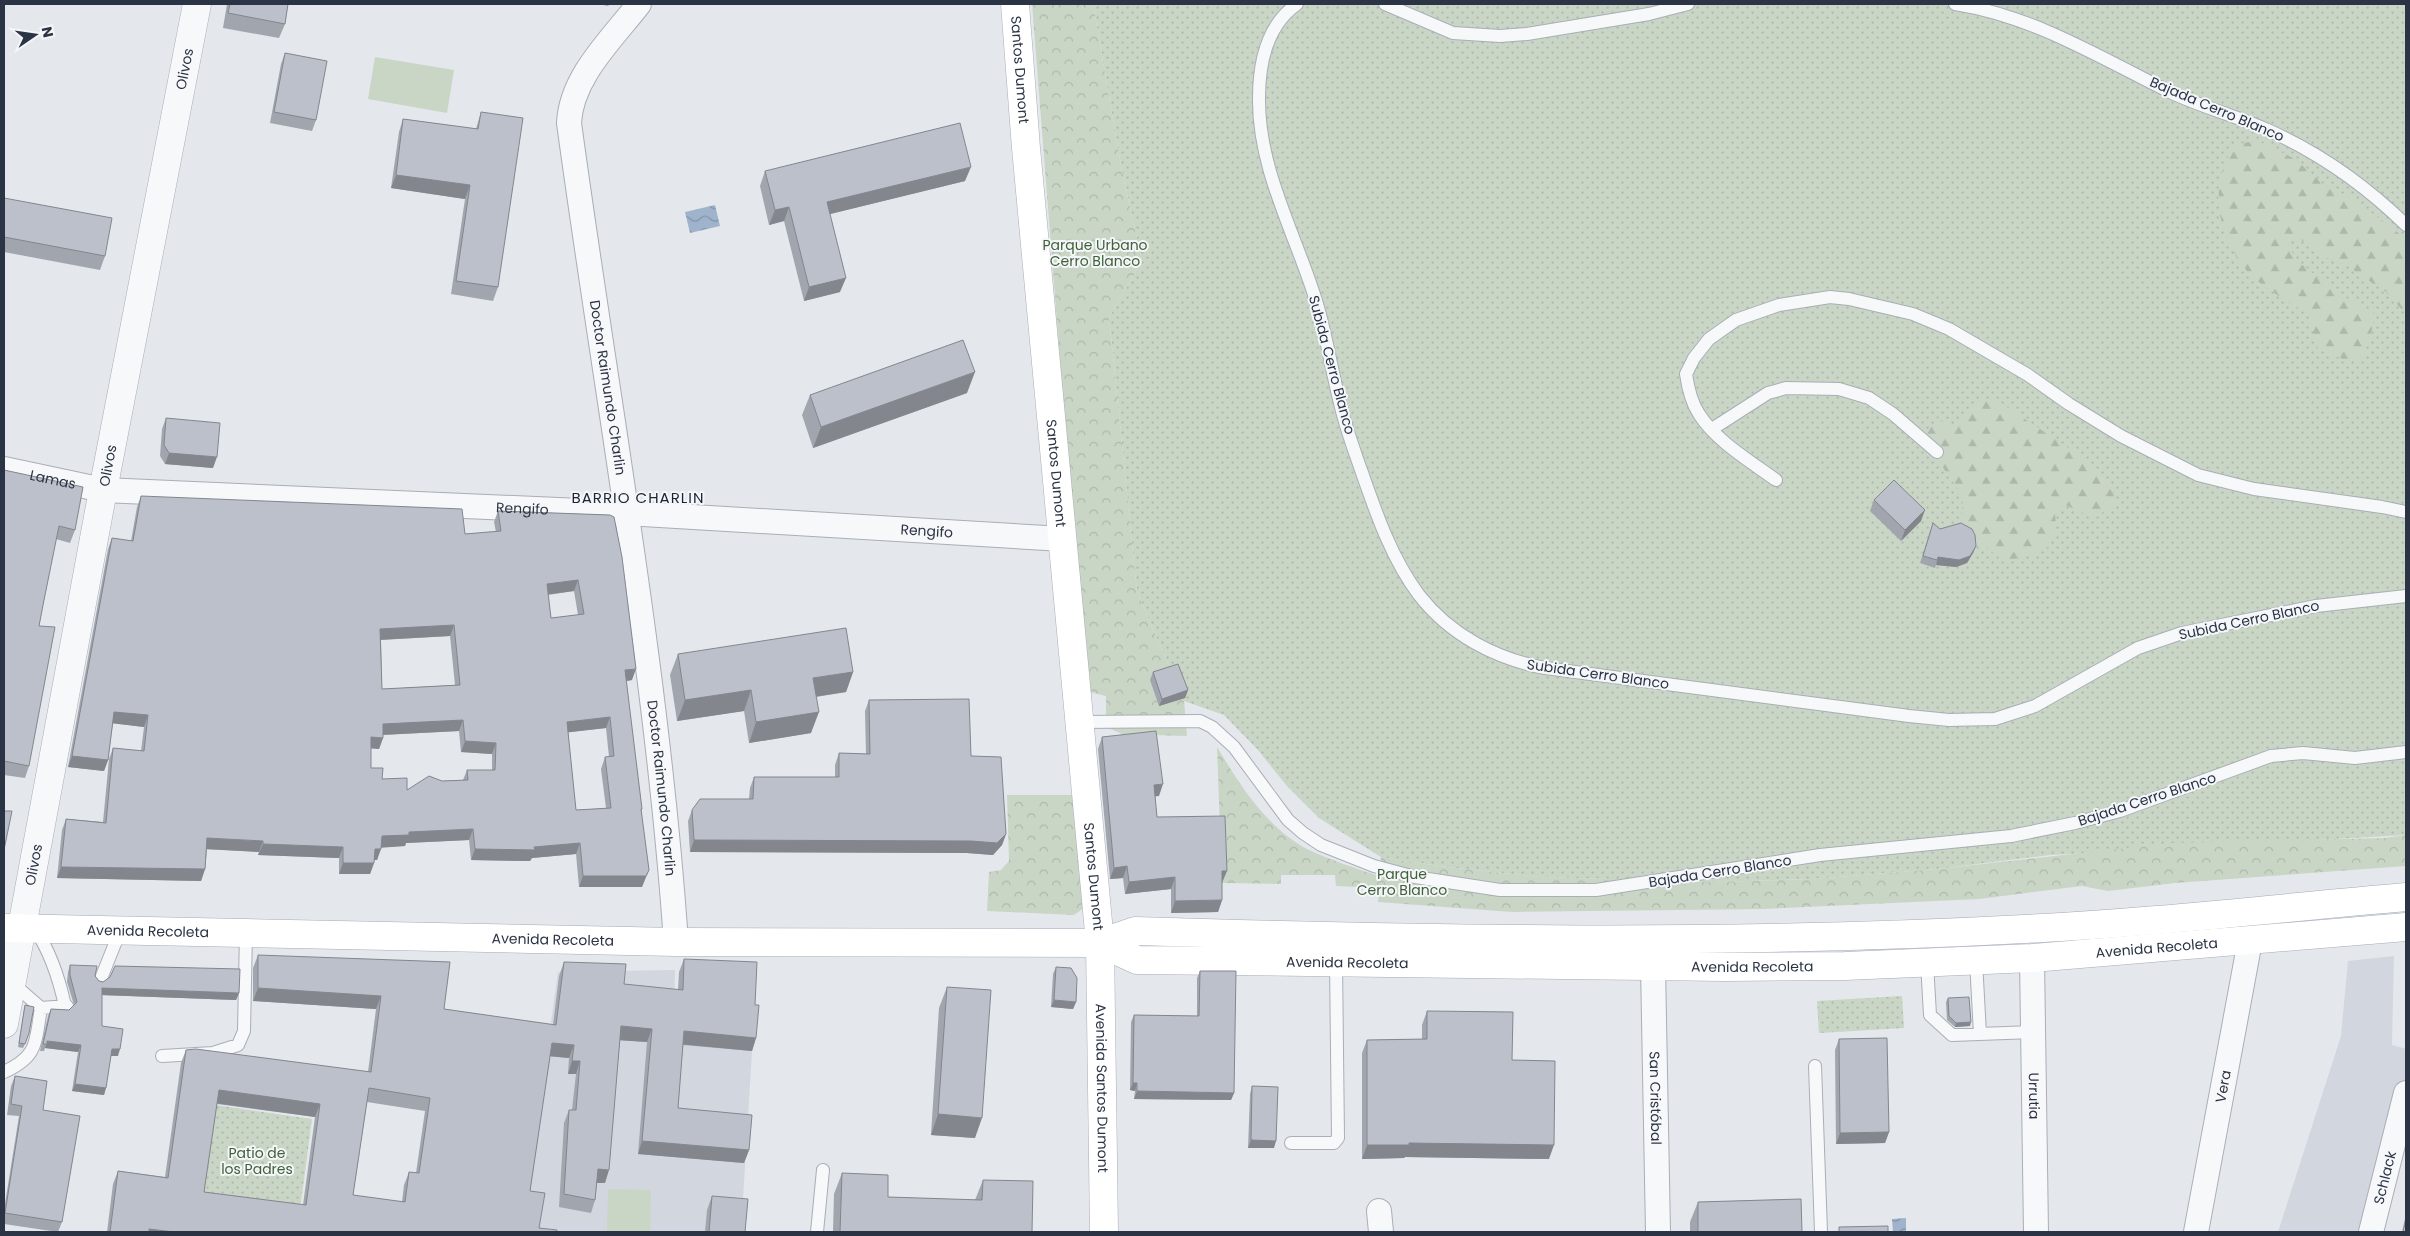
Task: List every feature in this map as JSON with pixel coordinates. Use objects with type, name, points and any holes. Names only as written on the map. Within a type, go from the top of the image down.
[{"type":"main road","name":"Santos Dumont","points":[[1015,4],[1026,148],[1100,943]]},
{"type":"main road","name":"Avenida Recoleta","points":[[20,928],[676,942],[1100,943],[1135,931],[1457,939],[1761,939],[2050,928],[2406,896]]},
{"type":"main road","name":"Avenida Recoleta","points":[[1100,943],[1137,960],[1792,967],[2032,958],[2406,927]]},
{"type":"main road","points":[[2032,958],[2034,945],[2050,928]]},
{"type":"main road","points":[[1653,966],[1659,949],[1672,940]]},
{"type":"main road","name":"Avenida Santos Dumont","points":[[1100,943],[1104,1232]]},
{"type":"street","name":"Olivos","points":[[4,1024],[20,928],[196,4]]},
{"type":"street","name":"Doctor Raimundo Charlin","points":[[639,4],[581,79],[572,102],[569,118],[626,513],[669,838],[676,942]]},
{"type":"street","name":"Lamas","points":[[4,470],[103,490]]},
{"type":"street","name":"Rengifo","points":[[103,490],[626,513],[1063,539]]},
{"type":"street","name":"Vera","points":[[2196,1232],[2250,941]]},
{"type":"street","name":"Urrutia","points":[[2032,958],[2036,1232]]},
{"type":"street","name":"San Cristóbal","points":[[1653,966],[1658,1232]]},
{"type":"street","name":"Schlack","points":[[2370,1232],[2406,1093]]},
{"type":"lane","name":"Subida Cerro Blanco","points":[[1297,4],[1278,21],[1271,34],[1266,48],[1259,83],[1260,122],[1273,180],[1317,305],[1341,407],[1382,526],[1406,574],[1419,595],[1447,624],[1484,649],[1514,661],[1545,668],[1909,716],[1976,720],[1995,719],[2035,706],[2138,648],[2182,633],[2212,625],[2316,606],[2406,596]]},
{"type":"lane","points":[[1385,4],[1447,31],[1500,36],[1527,34],[1649,14],[1688,4]]},
{"type":"lane","name":"Bajada Cerro Blanco","points":[[1955,4],[1988,11],[2069,40],[2167,90],[2269,130],[2302,147],[2360,182],[2406,225]]},
{"type":"lane","points":[[1776,480],[1727,444],[1699,415],[1689,394],[1686,374],[1694,358],[1715,333],[1736,320],[1769,307],[1806,300],[1830,298],[1849,299],[1913,314],[1949,330],[2028,375],[2069,404],[2121,436],[2198,475],[2254,489],[2406,512]]},
{"type":"lane","points":[[1712,429],[1768,393],[1786,388],[1839,389],[1869,398],[1893,414],[1937,452]]},
{"type":"lane","name":"Bajada Cerro Blanco","points":[[1080,722],[1200,721],[1212,727],[1234,747],[1288,820],[1322,845],[1374,866],[1415,878],[1500,890],[1596,890],[1820,855],[2011,836],[2075,823],[2120,811],[2271,756],[2303,753],[2355,758],[2406,752]]},
{"type":"lane","points":[[11,982],[41,1008],[66,1006],[50,955],[20,928]]},
{"type":"lane","points":[[100,981],[120,930]]},
{"type":"lane","points":[[162,1056],[213,1052],[238,1045],[244,1031],[246,932]]},
{"type":"lane","points":[[1976,961],[1980,1034]]},
{"type":"lane","points":[[1291,1144],[1334,1143],[1338,1138],[1336,962]]},
{"type":"lane","points":[[1927,963],[1930,1014],[1952,1035],[2033,1032]]},
{"type":"lane","points":[[4,1072],[17,1066],[33,1051],[41,1008]]},
{"type":"lane","points":[[1815,1066],[1821,1232]]},
{"type":"lane","points":[[817,1232],[823,1170]]},
{"type":"shaded area","points":[[2394,956],[2392,1045],[2406,1049],[2406,1087],[2365,1232],[2278,1232],[2341,1036],[2348,961]]},
{"type":"shaded area","points":[[675,970],[674,1010],[754,1018],[741,1232],[536,1232],[526,1204],[558,972]]},
{"type":"green space","name":"Parque Urbano Cerro Blanco","points":[[1032,4],[1093,4],[1122,171],[1142,261],[1109,317],[1137,592],[1184,701],[1187,736],[1122,734],[1106,727],[1106,696],[1086,691]]},
{"type":"green space","points":[[1093,4],[2406,4],[2406,835],[2051,855],[1937,869],[1812,879],[1716,882],[1541,877],[1439,866],[1381,857],[1319,818],[1287,786],[1258,750],[1224,715],[1184,701],[1137,592],[1109,317],[1142,261],[1122,171]]},
{"type":"green space","points":[[375,57],[454,70],[447,113],[368,99]]},
{"type":"green space","points":[[2258,141],[2295,159],[2324,185],[2355,200],[2406,239],[2406,314],[2386,292],[2346,265],[2325,257],[2311,244],[2298,239],[2288,243],[2296,260],[2342,296],[2373,311],[2372,328],[2364,357],[2348,361],[2318,349],[2308,314],[2252,277],[2231,247],[2219,210],[2220,183],[2223,170],[2228,156],[2236,147],[2243,143]]},
{"type":"green space","points":[[1993,398],[2079,455],[2113,491],[2115,502],[2108,509],[2096,515],[2086,514],[2065,505],[2055,511],[2056,527],[2050,546],[2020,558],[2009,559],[2001,557],[1984,545],[1961,524],[1963,496],[1932,452],[1927,434],[1937,418],[1954,427],[1974,403]]},
{"type":"green space","name":"Parque Cerro Blanco","points":[[1217,747],[1255,804],[1292,840],[1325,857],[1379,876],[1381,857],[1439,866],[1541,877],[1716,882],[1812,879],[1937,869],[2172,843],[2384,838],[2406,835],[2406,866],[2175,883],[2108,891],[2082,886],[1979,899],[1764,909],[1512,912],[1378,902],[1379,888],[1336,886],[1335,875],[1281,875],[1281,884],[1222,883]]},
{"type":"green space","points":[[1007,795],[1072,795],[1085,907],[1074,915],[987,911],[989,872],[1001,870],[1009,861]]},
{"type":"green space","points":[[1902,996],[1904,1028],[1819,1033],[1817,1001]]},
{"type":"green space","name":"Patio de los Padres","points":[[215,1105],[312,1119],[299,1217],[201,1203]]},
{"type":"green space","points":[[608,1189],[651,1190],[650,1232],[607,1232]]},
{"type":"water","points":[[715,205],[720,226],[690,233],[685,212]]},
{"type":"water","points":[[1906,1218],[1906,1232],[1893,1232],[1892,1219]]},
{"type":"building","points":[[230,4],[288,4],[285,24],[228,13]]},
{"type":"building","points":[[285,53],[327,61],[316,120],[274,112]]},
{"type":"building","points":[[481,112],[523,118],[498,287],[456,281],[470,185],[396,175],[403,119],[478,129]]},
{"type":"building","points":[[960,123],[971,167],[827,202],[846,278],[809,287],[789,207],[775,210],[765,171]]},
{"type":"building","points":[[4,198],[112,218],[105,256],[4,237]]},
{"type":"building","points":[[963,340],[975,372],[821,427],[810,395]]},
{"type":"building","points":[[166,418],[220,423],[217,457],[169,453],[164,445]]},
{"type":"building","points":[[4,470],[83,487],[75,530],[59,526],[44,600],[39,626],[55,627],[29,766],[4,761]]},
{"type":"building","points":[[1894,480],[1925,510],[1905,530],[1874,500]]},
{"type":"building","points":[[141,496],[462,509],[465,534],[501,531],[498,511],[610,515],[614,517],[622,557],[636,669],[625,670],[649,870],[646,876],[583,876],[580,843],[534,847],[535,850],[475,849],[473,829],[409,832],[409,835],[382,836],[381,849],[375,849],[374,863],[343,863],[343,847],[263,844],[263,841],[207,838],[205,869],[61,867],[66,819],[106,823],[113,748],[144,751],[148,715],[114,712],[108,760],[72,756],[112,538],[133,541]],"holes":[[[578,580],[584,614],[551,618],[547,584]],[[454,625],[460,685],[382,689],[380,629]],[[610,717],[614,756],[605,757],[611,808],[576,810],[567,722]],[[463,720],[465,741],[496,743],[495,770],[467,770],[468,780],[442,781],[429,776],[407,790],[407,778],[382,779],[383,768],[371,768],[371,737],[383,738],[383,724]]]},
{"type":"building","points":[[1933,523],[1940,529],[1961,523],[1972,529],[1975,535],[1976,546],[1970,556],[1959,560],[1938,557],[1937,560],[1923,556]]},
{"type":"building","points":[[846,628],[853,672],[813,678],[819,712],[756,722],[751,690],[685,700],[678,654]]},
{"type":"building","points":[[1178,664],[1188,690],[1162,699],[1153,672]]},
{"type":"building","points":[[969,699],[971,756],[1001,757],[1006,834],[997,843],[971,841],[694,840],[692,810],[700,799],[753,799],[754,777],[839,777],[839,753],[870,754],[869,700]]},
{"type":"building","points":[[1156,731],[1163,784],[1154,785],[1157,817],[1225,816],[1227,871],[1222,871],[1222,900],[1175,901],[1175,877],[1129,882],[1127,866],[1114,868],[1102,737]]},
{"type":"building","points":[[4,811],[12,811],[4,850]]},
{"type":"building","points":[[258,955],[450,962],[444,1009],[556,1025],[564,962],[626,964],[624,984],[683,990],[684,959],[757,962],[755,1005],[759,1005],[756,1038],[684,1031],[678,1108],[752,1115],[749,1150],[642,1141],[652,1029],[621,1026],[609,1170],[598,1169],[595,1200],[564,1194],[569,1110],[576,1110],[580,1061],[572,1061],[574,1045],[552,1043],[530,1191],[545,1193],[539,1228],[557,1230],[557,1232],[174,1232],[149,1229],[149,1232],[110,1232],[118,1171],[168,1178],[186,1050],[196,1049],[371,1072],[381,996],[258,988]],"holes":[[[369,1088],[430,1098],[419,1173],[409,1172],[405,1202],[353,1195]],[[219,1090],[320,1104],[306,1205],[204,1192]]]},
{"type":"building","points":[[70,965],[97,966],[95,976],[99,981],[103,982],[110,977],[115,966],[240,969],[239,993],[102,988],[102,1026],[123,1029],[120,1049],[112,1049],[106,1088],[75,1084],[81,1045],[47,1041],[47,1044],[43,1044],[51,1009],[69,1010],[77,1002],[70,975]]},
{"type":"building","points":[[1056,967],[1071,968],[1077,978],[1076,1002],[1054,1000]]},
{"type":"building","points":[[1200,971],[1236,971],[1234,1093],[1137,1091],[1137,1083],[1133,1083],[1134,1015],[1199,1016]]},
{"type":"building","points":[[947,987],[991,990],[982,1118],[938,1114]]},
{"type":"building","points":[[1969,997],[1971,1022],[1956,1023],[1949,1016],[1948,998]]},
{"type":"building","points":[[25,1005],[34,1007],[25,1044],[19,1043]]},
{"type":"building","points":[[1427,1011],[1513,1012],[1512,1060],[1555,1061],[1554,1145],[1409,1143],[1409,1145],[1367,1145],[1367,1040],[1427,1039]]},
{"type":"building","points":[[1887,1038],[1889,1132],[1840,1133],[1839,1039]]},
{"type":"building","points":[[15,1076],[47,1081],[43,1110],[80,1116],[62,1222],[5,1213],[22,1106],[11,1104]]},
{"type":"building","points":[[1252,1086],[1278,1087],[1276,1141],[1251,1140]]},
{"type":"building","points":[[842,1173],[888,1175],[888,1197],[982,1200],[983,1180],[1033,1181],[1032,1232],[840,1232]]},
{"type":"building","points":[[712,1196],[748,1199],[745,1232],[709,1232]]},
{"type":"building","points":[[1801,1199],[1802,1232],[1698,1232],[1698,1202]]},
{"type":"building","points":[[2406,1219],[2406,1232],[2403,1232]]},
{"type":"building","points":[[1888,1226],[1888,1232],[1839,1232],[1839,1227]]},
{"type":"district","name":"BARRIO CHARLIN","points":[[638,497]]}]
